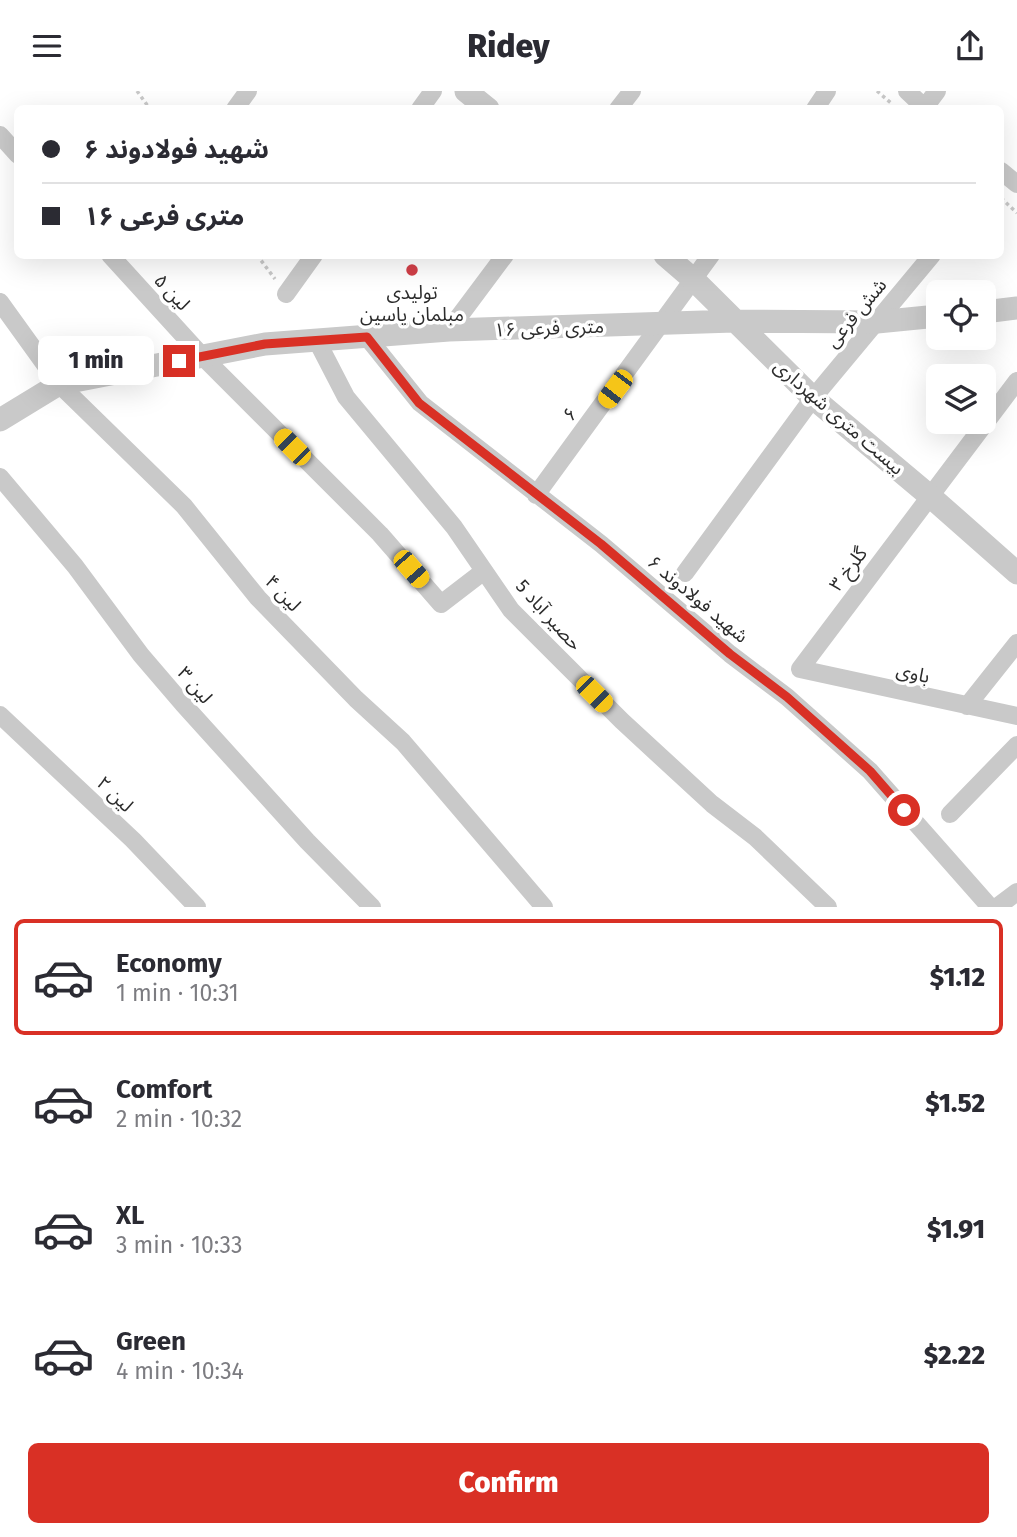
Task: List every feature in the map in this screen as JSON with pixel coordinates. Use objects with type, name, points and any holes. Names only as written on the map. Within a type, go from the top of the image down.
[{"type":"street","points":[[466,91],[483,105]]},
{"type":"street","points":[[621,105],[632,91]]},
{"type":"street","points":[[906,91],[922,105]]},
{"type":"street","points":[[0,135],[14,151]]},
{"type":"street","name":"لین ۵","points":[[114,259],[202,357],[380,534],[441,604],[485,571]]},
{"type":"street","points":[[286,294],[311,259]]},
{"type":"street","points":[[449,330],[502,259]]},
{"type":"street","name":"بیست متری شهرداری","points":[[670,259],[813,398],[1017,573]]},
{"type":"street","name":"۶","points":[[536,495],[708,259]]},
{"type":"street","name":"شش فرعی","points":[[685,573],[813,398],[929,259]]},
{"type":"street","name":"لین ۴","points":[[0,302],[60,384],[184,506],[258,598],[356,699],[403,742],[544,907]]},
{"type":"street","points":[[996,310],[1017,308]]},
{"type":"street","name":"۱۶ متری فرعی","points":[[0,421],[60,384],[265,344],[449,330],[734,321],[877,321],[926,317]]},
{"type":"street","name":"شهید فولادوند ۶","points":[[367,337],[419,403],[601,544],[730,654],[787,697],[870,771],[990,907]]},
{"type":"street","name":"حصیر آباد 5","points":[[316,339],[346,397],[446,517],[511,610],[622,721],[703,796],[755,837],[828,907]]},
{"type":"street","name":"گلرخ ۳","points":[[800,669],[1017,381]]},
{"type":"street","name":"لین ۳","points":[[0,477],[75,566],[141,655],[183,704],[307,841],[372,907]]},
{"type":"street","points":[[967,706],[1017,643]]},
{"type":"street","name":"باوی","points":[[800,669],[1017,716]]},
{"type":"street","name":"لین ۲","points":[[0,715],[133,840],[197,907]]},
{"type":"street","points":[[950,814],[1017,745]]},
{"type":"street","points":[[997,907],[1017,892]]},
{"type":"path","points":[[877,91],[893,105]]},
{"type":"path","points":[[1004,201],[1017,213]]},
{"type":"place","name":"تولیدی مبلمان یاسین","points":[[412,270]]},
{"type":"route","points":[[179,361],[265,344],[367,337],[419,403],[601,544],[730,654],[787,697],[870,771],[904,810]]}]
